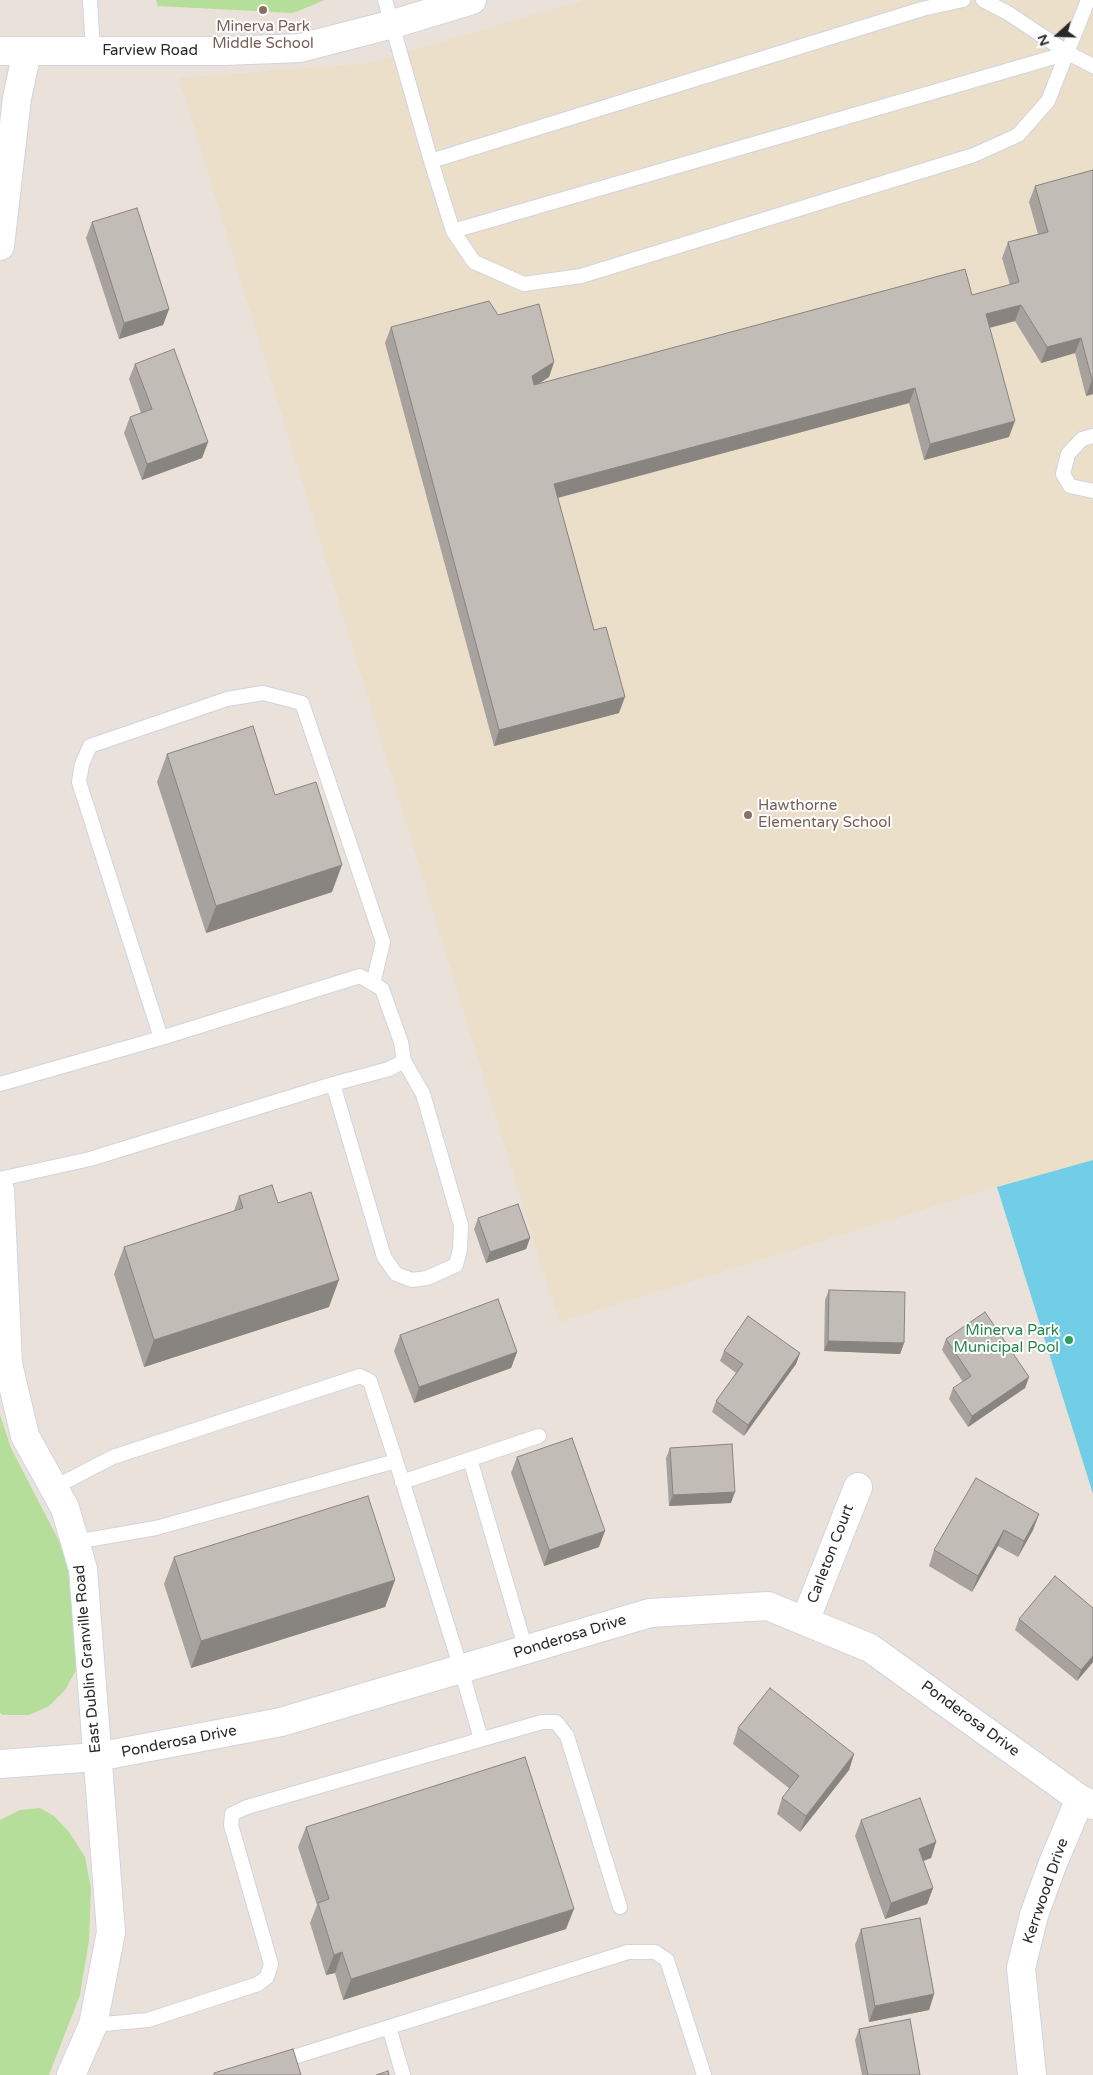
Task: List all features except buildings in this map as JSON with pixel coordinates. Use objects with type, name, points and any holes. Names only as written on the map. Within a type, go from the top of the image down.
[{"type":"street","name":"Farview Road","points":[[0,51],[225,51],[300,48],[389,12],[472,0]]},
{"type":"street","points":[[0,246],[17,98],[27,52]]},
{"type":"street","name":"East Dublin Granville Road","points":[[0,1190],[8,1364],[25,1436],[64,1508],[83,1569],[111,1932],[93,2025],[71,2075]]},
{"type":"street","name":"Carleton Court","points":[[805,1621],[858,1487]]},
{"type":"street","name":"Ponderosa Drive","points":[[0,1764],[97,1758],[281,1722],[650,1613],[768,1606],[870,1648],[1086,1802]]},
{"type":"street","name":"Kerrwood Drive","points":[[1032,2075],[1021,1968],[1034,1915],[1053,1863],[1086,1802]]},
{"type":"lane","points":[[90,0],[93,51]]},
{"type":"lane","points":[[431,161],[912,12],[963,0]]},
{"type":"lane","points":[[983,0],[1008,13],[1093,66]]},
{"type":"lane","points":[[389,12],[453,231],[474,262],[524,284],[581,276],[974,155],[1018,135],[1048,102],[1088,0]]},
{"type":"lane","points":[[453,231],[1068,52]]},
{"type":"lane","points":[[1093,436],[1082,439],[1068,454],[1063,474],[1070,486],[1093,491]]},
{"type":"lane","points":[[160,1038],[79,782],[82,764],[90,746],[227,699],[263,694],[302,703],[383,942],[373,984]]},
{"type":"lane","points":[[0,1084],[160,1038],[360,976],[382,989],[401,1042],[404,1061],[423,1094],[460,1226],[460,1249],[456,1266],[428,1278],[412,1280],[396,1274],[384,1257],[333,1084]]},
{"type":"lane","points":[[0,1179],[90,1159],[333,1084],[389,1069],[404,1061]]},
{"type":"lane","points":[[53,1488],[113,1457],[360,1376],[370,1381],[462,1669],[481,1739]]},
{"type":"lane","points":[[402,1482],[539,1436]]},
{"type":"lane","points":[[470,1459],[526,1650]]},
{"type":"lane","points":[[75,1542],[156,1528],[396,1461]]},
{"type":"lane","points":[[93,2025],[148,2020],[258,1984],[267,1977],[271,1964],[231,1825],[232,1814],[247,1807],[542,1722],[556,1722],[567,1736],[620,1907]]},
{"type":"lane","points":[[262,2066],[628,1952],[655,1952],[667,1960],[704,2075]]},
{"type":"lane","points":[[389,2027],[403,2075]]},
{"type":"shaded area","name":"Hawthorne Elementary School","points":[[583,0],[1093,0],[1093,1160],[997,1187],[560,1322],[543,1272],[179,78],[369,63]]},
{"type":"green space","name":"Minerva Park Middle School","points":[[156,0],[325,0],[293,13],[158,6]]},
{"type":"green space","points":[[0,1415],[11,1448],[60,1543],[73,1588],[79,1665],[65,1690],[49,1706],[29,1715],[3,1715],[0,1713]]},
{"type":"green space","points":[[40,1808],[54,1816],[69,1832],[85,1857],[91,1888],[89,1940],[80,1995],[49,2075],[0,2075],[0,1820],[20,1810]]},
{"type":"water","name":"Minerva Park Municipal Pool","points":[[1093,1160],[1093,1494],[997,1187]]},
{"type":"place","name":"Minerva Park Middle School","points":[[263,10]]},
{"type":"place","name":"Hawthorne Elementary School","points":[[748,815]]},
{"type":"place","name":"Minerva Park Municipal Pool","points":[[1069,1340]]}]
